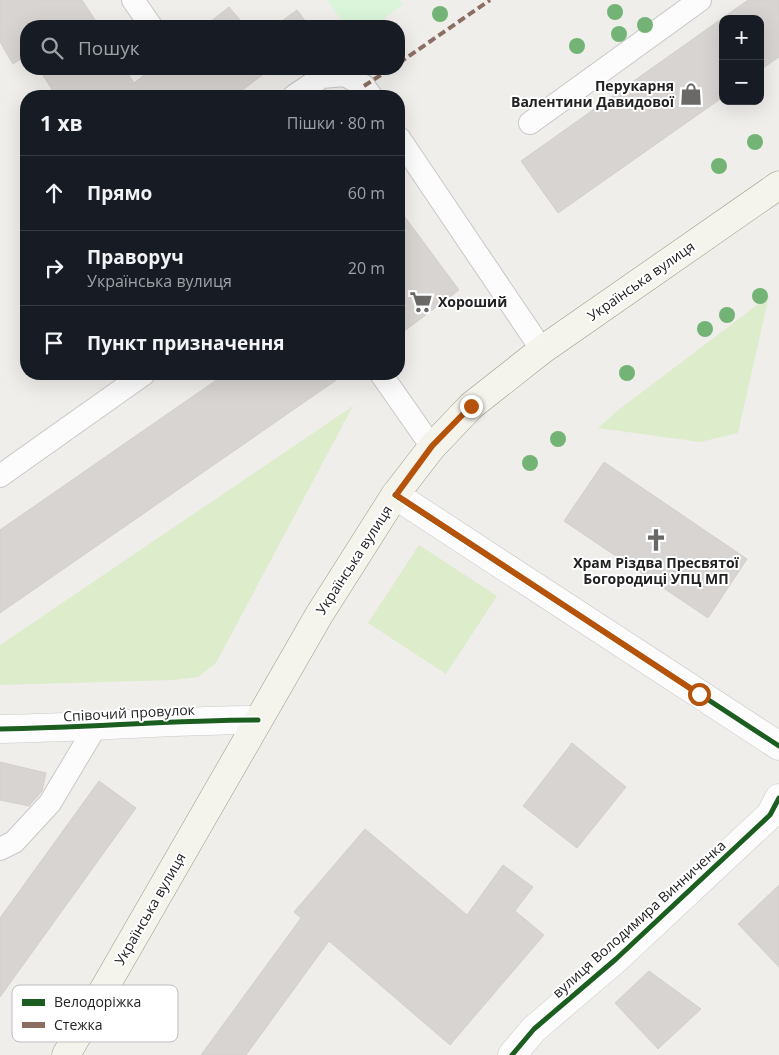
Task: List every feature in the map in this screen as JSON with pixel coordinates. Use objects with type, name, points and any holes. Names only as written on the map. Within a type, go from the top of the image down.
[{"type":"main road","name":"Українська вулиця","points":[[106,985],[319,615],[396,495],[432,446],[471,406],[542,350],[779,185]]},
{"type":"main road","name":"Українська вулиця","points":[[66,1055],[73,1042]]},
{"type":"street","points":[[396,495],[779,746]]},
{"type":"street","name":"Співочий провулок","points":[[0,729],[207,720],[258,720]]},
{"type":"street","name":"вулиця Володимира Винниченка","points":[[512,1055],[534,1029],[616,959],[770,815],[779,798]]},
{"type":"lane","points":[[133,0],[147,20]]},
{"type":"lane","points":[[530,123],[700,0]]},
{"type":"lane","points":[[303,90],[322,77],[345,75],[364,86],[367,90]]},
{"type":"lane","points":[[405,147],[542,350]]},
{"type":"lane","points":[[0,476],[136,380]]},
{"type":"lane","points":[[385,380],[432,446]]},
{"type":"lane","points":[[0,848],[14,842],[50,803],[96,726]]},
{"type":"green space","points":[[327,0],[399,0],[403,5],[382,20],[342,20]]},
{"type":"green space","points":[[769,296],[738,433],[700,442],[598,428],[617,411]]},
{"type":"green space","points":[[353,406],[216,663],[198,677],[174,680],[0,685],[0,645]]},
{"type":"green space","points":[[419,545],[497,596],[446,674],[368,623]]},
{"type":"building","points":[[0,0],[82,0],[95,20],[20,20],[20,60],[13,64],[0,42]]},
{"type":"building","points":[[748,0],[779,0],[779,57],[764,67],[764,15],[727,15]]},
{"type":"building","points":[[229,7],[240,20],[213,20]]},
{"type":"building","points":[[297,10],[304,20],[283,20]]},
{"type":"building","points":[[719,21],[719,100],[558,213],[521,161]]},
{"type":"building","points":[[43,75],[129,75],[134,83],[144,75],[262,75],[243,90],[52,90]]},
{"type":"building","points":[[405,217],[459,290],[405,330]]},
{"type":"building","points":[[216,380],[336,380],[0,613],[0,530]]},
{"type":"building","name":"Храм Різдва Пресвятої Богородиці УПЦ МП","points":[[604,462],[747,559],[708,618],[564,521]]},
{"type":"building","points":[[572,743],[626,787],[577,848],[523,806]]},
{"type":"building","points":[[0,762],[46,773],[42,791],[29,806],[0,800]]},
{"type":"building","points":[[99,781],[136,808],[0,997],[0,918]]},
{"type":"building","points":[[365,829],[467,915],[503,865],[533,887],[515,911],[544,935],[450,1045],[329,941],[246,1055],[201,1055],[301,918],[294,912]]},
{"type":"building","points":[[779,885],[779,967],[738,924]]},
{"type":"building","points":[[649,971],[701,1009],[658,1049],[615,1003]]},
{"type":"marked path","points":[[405,59],[490,0]]},
{"type":"marked path","points":[[364,86],[381,75]]},
{"type":"cycle path","points":[[395,495],[779,746]]},
{"type":"cycle path","points":[[0,729],[258,720]]},
{"type":"cycle path","points":[[512,1055],[534,1029],[616,959],[770,815],[779,798]]},
{"type":"place","name":"Перукарня Валентини Давидової","points":[[691,94]]},
{"type":"place","name":"Хороший","points":[[421,302]]},
{"type":"place","name":"Храм Різдва Пресвятої Богородиці УПЦ МП","points":[[656,540]]},
{"type":"route","points":[[471,406],[432,446],[396,495],[699,694]]}]
